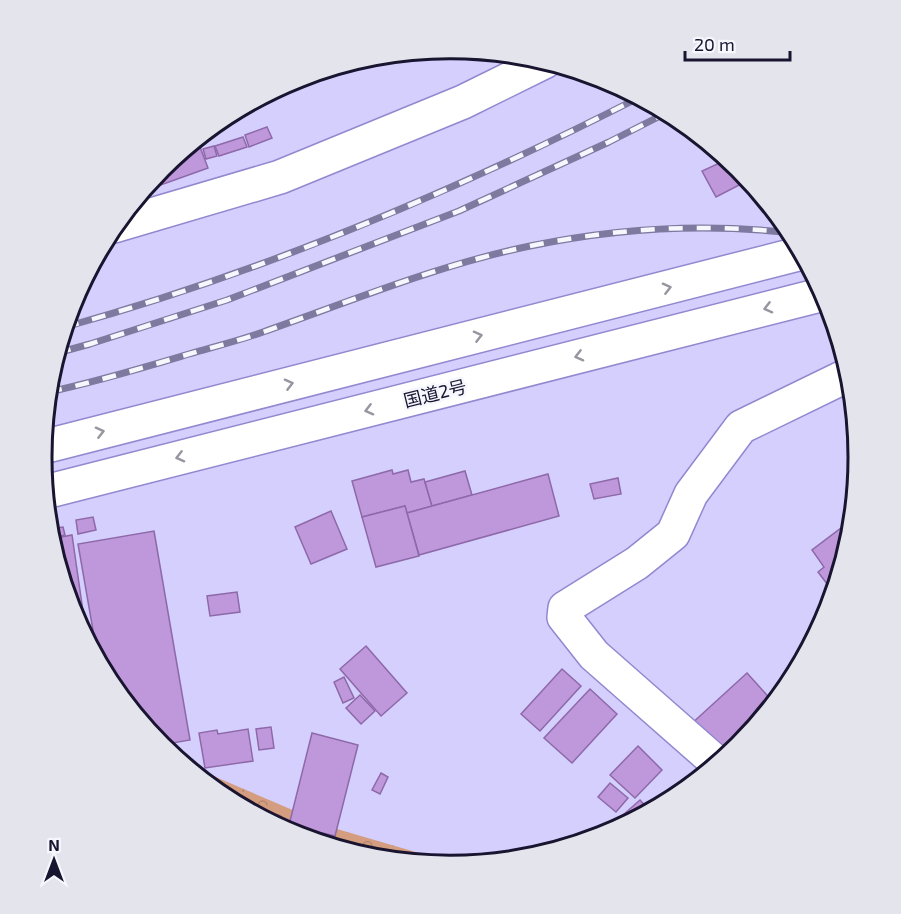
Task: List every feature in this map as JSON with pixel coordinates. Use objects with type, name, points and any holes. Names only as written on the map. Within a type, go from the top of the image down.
[{"type":"main road","points":[[131,221],[280,177],[462,102],[532,68]]},
{"type":"main road","points":[[52,445],[793,255]]},
{"type":"main road","name":"国道2号","points":[[54,490],[814,297]]},
{"type":"main road","points":[[711,758],[594,655],[564,617],[565,608],[637,563],[673,534],[691,494],[741,427],[841,378]]},
{"type":"green space","points":[[210,775],[337,829],[422,854],[399,852],[347,841],[298,825],[251,802]]},
{"type":"building","points":[[267,127],[272,138],[249,147],[245,135]]},
{"type":"building","points":[[243,137],[247,147],[219,156],[215,146]]},
{"type":"building","points":[[214,146],[217,156],[206,159],[203,149]]},
{"type":"building","points":[[200,148],[208,168],[160,185]]},
{"type":"building","points":[[719,163],[740,185],[716,197],[702,171]]},
{"type":"building","points":[[392,470],[393,474],[408,470],[411,482],[424,479],[432,506],[407,513],[405,506],[362,517],[352,481]]},
{"type":"building","points":[[465,471],[472,495],[432,506],[425,482]]},
{"type":"building","points":[[548,474],[559,516],[419,555],[407,513]]},
{"type":"building","points":[[618,478],[621,494],[594,499],[590,484]]},
{"type":"building","points":[[405,506],[419,556],[376,567],[362,517]]},
{"type":"building","points":[[331,511],[347,549],[311,564],[295,527]]},
{"type":"building","points":[[93,517],[96,530],[78,534],[76,520]]},
{"type":"building","points":[[63,527],[65,535],[60,536],[59,528]]},
{"type":"building","points":[[842,527],[827,584],[818,572],[824,567],[812,550]]},
{"type":"building","points":[[154,531],[190,740],[174,743],[169,738],[135,699],[106,656],[93,631],[78,544]]},
{"type":"building","points":[[72,535],[82,608],[66,560],[61,537]]},
{"type":"building","points":[[237,592],[240,612],[210,616],[207,596]]},
{"type":"building","points":[[366,646],[407,693],[381,716],[340,669]]},
{"type":"building","points":[[562,669],[581,686],[540,731],[521,714]]},
{"type":"building","points":[[747,673],[768,696],[750,719],[716,753],[689,726]]},
{"type":"building","points":[[344,677],[354,698],[343,703],[334,682]]},
{"type":"building","points":[[590,689],[617,714],[572,763],[544,738]]},
{"type":"building","points":[[360,695],[375,711],[361,724],[346,708]]},
{"type":"building","points":[[271,727],[274,748],[259,750],[256,729]]},
{"type":"building","points":[[248,729],[253,761],[205,768],[199,733],[217,730],[218,734]]},
{"type":"building","points":[[312,733],[358,745],[335,836],[290,821]]},
{"type":"building","points":[[638,746],[662,770],[635,798],[610,775]]},
{"type":"building","points":[[381,773],[388,777],[380,794],[372,790]]},
{"type":"building","points":[[610,783],[628,798],[616,812],[598,797]]},
{"type":"building","points":[[640,800],[644,805],[627,814],[623,815]]},
{"type":"railway","points":[[76,324],[213,281],[358,227],[501,165],[630,102]]},
{"type":"railway","points":[[67,350],[227,300],[459,211],[658,117]]},
{"type":"railway","points":[[58,390],[244,338],[428,273],[530,246],[595,235],[661,229],[726,228],[778,232]]}]
